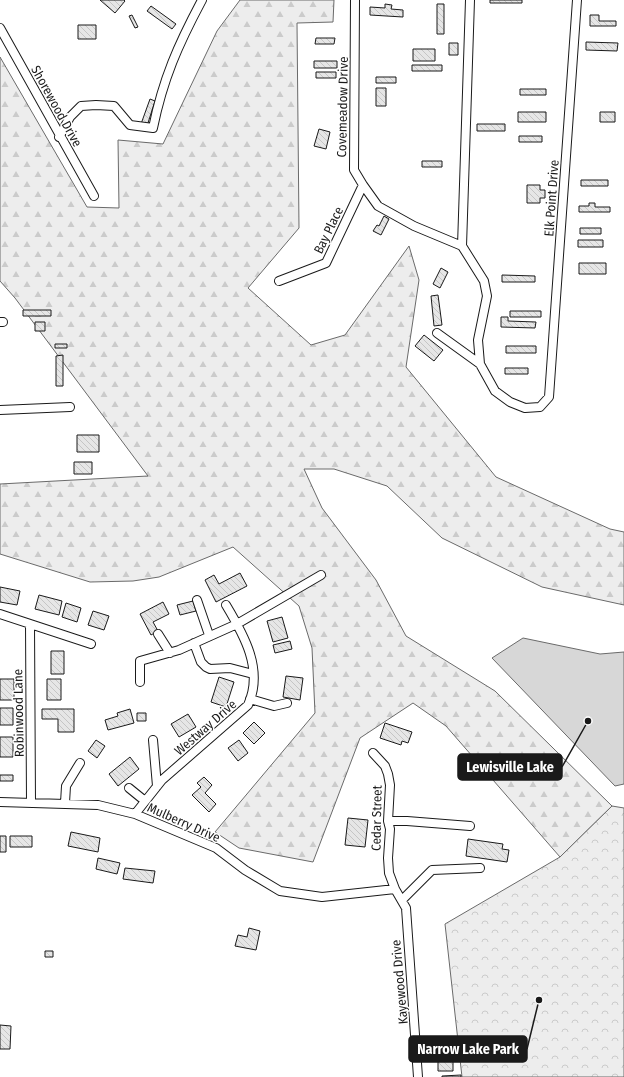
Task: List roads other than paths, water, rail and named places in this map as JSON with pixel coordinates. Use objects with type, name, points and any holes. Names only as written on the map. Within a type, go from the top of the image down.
[{"type":"street","points":[[59,137],[70,117],[80,106],[96,104],[114,106],[130,125],[153,128],[166,75],[185,31],[202,0]]},
{"type":"street","name":"Covemeadow Drive","points":[[355,0],[353,164],[363,185],[378,206],[414,226],[462,246]]},
{"type":"street","points":[[470,0],[462,246],[484,281],[486,296],[478,340],[480,364]]},
{"type":"street","name":"Elk Point Drive","points":[[480,364],[495,391],[510,402],[525,408],[540,407],[549,397],[552,337],[577,0]]},
{"type":"street","name":"Shorewood Drive","points":[[0,28],[59,137],[94,196]]},
{"type":"street","name":"Bay Place","points":[[279,281],[326,263],[363,185]]},
{"type":"street","points":[[436,333],[480,364]]},
{"type":"street","points":[[0,410],[70,406]]},
{"type":"street","points":[[140,682],[140,661],[170,653],[237,624],[322,576]]},
{"type":"street","points":[[197,600],[209,635]]},
{"type":"street","name":"Westway Drive","points":[[135,814],[158,786],[248,705],[254,692],[251,657],[245,638],[226,605]]},
{"type":"street","points":[[0,614],[91,644]]},
{"type":"street","name":"Robinwood Lane","points":[[30,624],[31,802]]},
{"type":"street","points":[[158,634],[170,653]]},
{"type":"street","points":[[194,643],[201,662],[206,667],[210,669],[230,668],[253,674]]},
{"type":"street","points":[[250,699],[274,706],[287,703]]},
{"type":"street","points":[[153,740],[158,786]]},
{"type":"street","name":"Cedar Street","points":[[373,753],[385,766],[390,785],[388,821],[390,829],[388,858],[389,873],[395,889]]},
{"type":"street","points":[[65,803],[66,786],[80,763]]},
{"type":"street","points":[[130,788],[145,801]]},
{"type":"street","name":"Mulberry Drive","points":[[0,802],[98,805],[135,814],[216,848],[245,870],[280,891],[322,897],[395,889]]},
{"type":"street","points":[[388,821],[407,820],[470,826]]},
{"type":"street","points":[[402,900],[432,870],[480,868]]},
{"type":"street","name":"Kayewood Drive","points":[[395,889],[406,908],[418,1077]]},
{"type":"place","name":"Lewisville Lake","points":[[588,721]]},
{"type":"place","name":"Narrow Lake Park","points":[[539,1000]]}]
